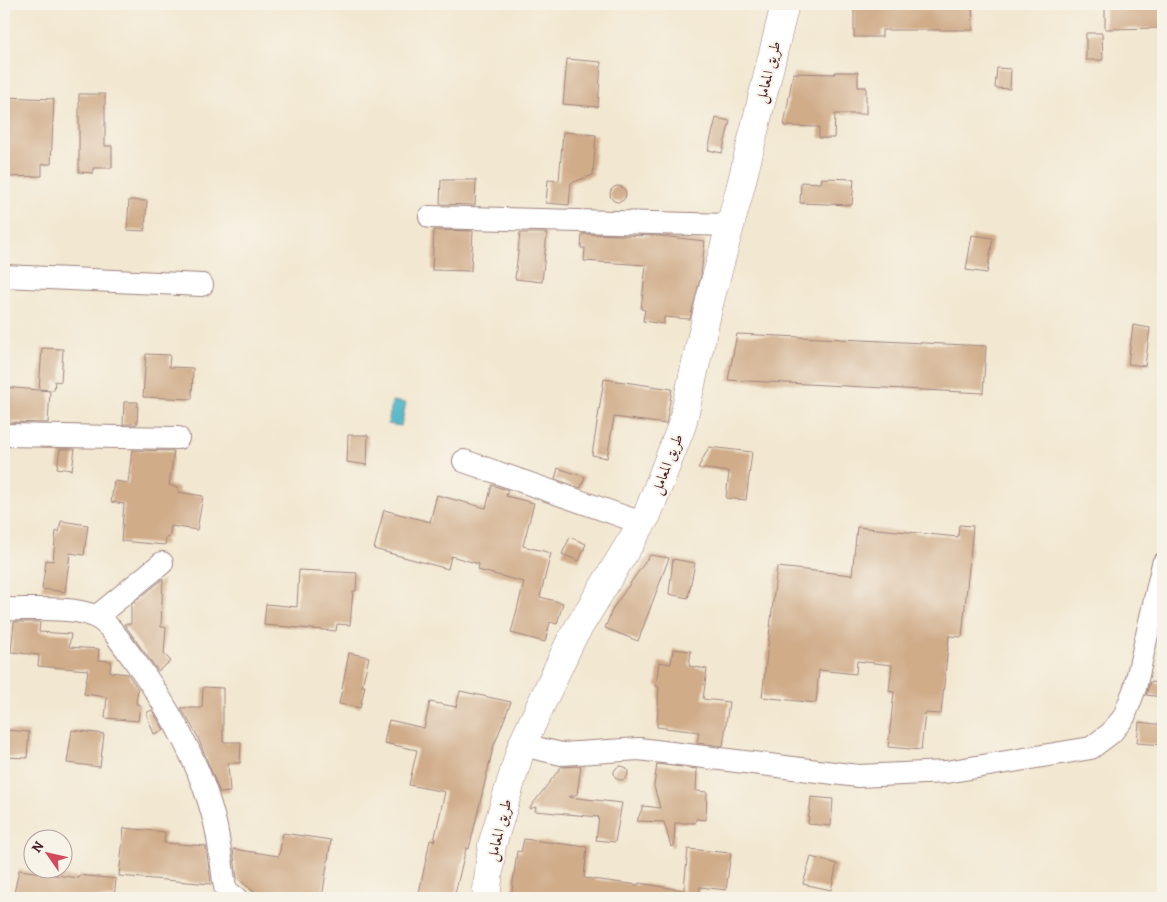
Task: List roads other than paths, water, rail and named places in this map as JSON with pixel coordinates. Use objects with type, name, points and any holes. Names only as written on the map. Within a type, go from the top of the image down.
[{"type":"main road","name":"طريق المعامل","points":[[486,898],[492,845],[522,745],[571,640],[647,515],[682,425],[710,300],[785,4]]},
{"type":"street","points":[[430,217],[730,225]]},
{"type":"street","points":[[4,276],[202,285]]},
{"type":"street","points":[[4,435],[178,438]]},
{"type":"street","points":[[464,461],[642,523]]},
{"type":"street","points":[[96,617],[162,563]]},
{"type":"street","points":[[522,745],[562,754],[639,749],[858,776],[946,772],[1091,748],[1111,733],[1124,717],[1135,688],[1163,564]]},
{"type":"street","points":[[4,609],[75,611],[96,617],[108,626],[140,669],[170,716],[193,760],[215,822],[225,887],[230,896]]},
{"type":"water","points":[[392,401],[406,403],[401,426],[388,424]]}]
